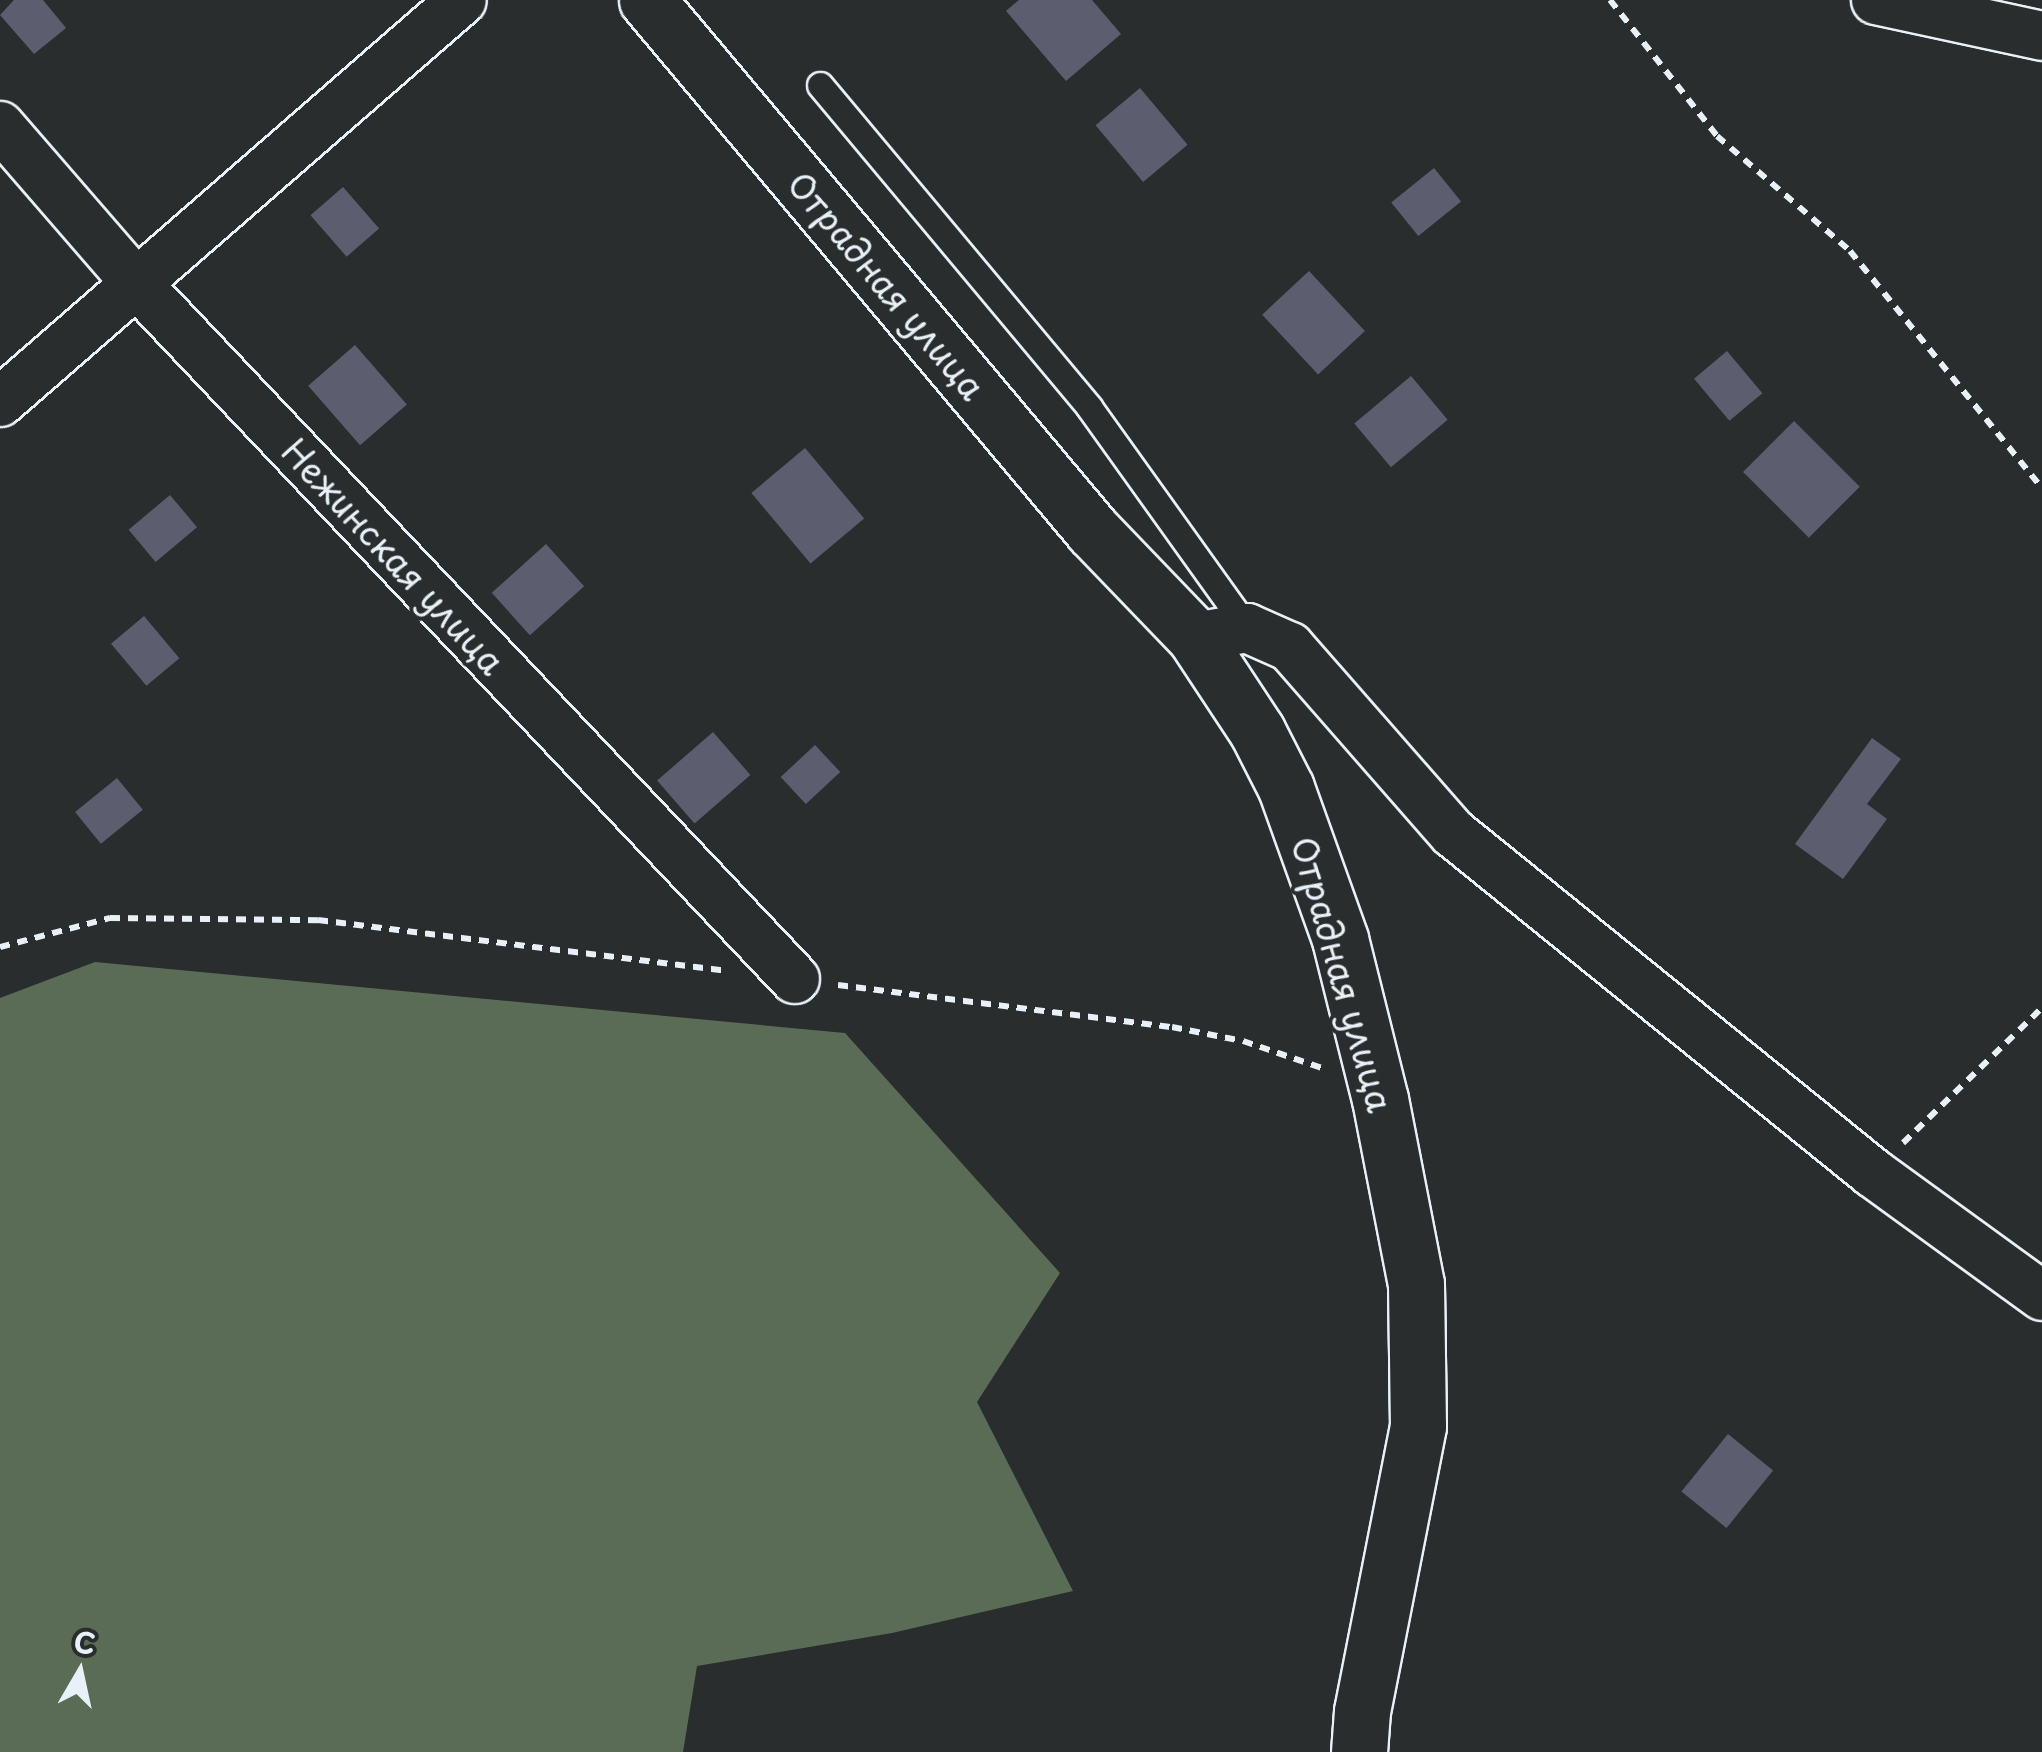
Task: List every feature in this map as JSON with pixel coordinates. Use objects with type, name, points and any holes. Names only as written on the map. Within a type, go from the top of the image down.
[{"type":"street","points":[[0,402],[462,0]]},
{"type":"street","name":"Отрадная улица","points":[[646,0],[1093,531],[1221,632],[1257,731],[1307,840],[1340,939],[1380,1099],[1416,1284],[1418,1426],[1362,1711],[1359,1752]]},
{"type":"street","points":[[1876,0],[2042,36]]},
{"type":"street","name":"Нежинская улица","points":[[0,126],[137,284],[795,980]]},
{"type":"street","points":[[1221,632],[1290,647],[1453,833],[1872,1173],[2042,1296]]},
{"type":"lane","points":[[820,85],[1089,407],[1221,632]]},
{"type":"path","points":[[1610,0],[1717,136],[1850,251],[2042,488]]},
{"type":"path","points":[[0,947],[110,918],[318,920],[1172,1027],[1243,1042],[1316,1065],[1380,1099]]},
{"type":"path","points":[[1872,1173],[2042,1008]]},
{"type":"green space","points":[[95,962],[845,1033],[1060,1273],[977,1402],[1073,1591],[892,1633],[697,1666],[683,1752],[0,1752],[0,998]]},
{"type":"building","points":[[14,0],[43,0],[66,28],[34,54],[0,15]]},
{"type":"building","points":[[1019,0],[1092,0],[1121,34],[1066,81],[1006,11]]},
{"type":"building","points":[[1140,88],[1188,145],[1143,182],[1096,125]]},
{"type":"building","points":[[1434,168],[1461,201],[1418,236],[1391,203]]},
{"type":"building","points":[[343,187],[379,229],[347,257],[311,215]]},
{"type":"building","points":[[1309,271],[1365,331],[1318,375],[1262,315]]},
{"type":"building","points":[[355,345],[407,405],[360,445],[308,386]]},
{"type":"building","points":[[1727,351],[1762,393],[1729,421],[1694,379]]},
{"type":"building","points":[[1411,376],[1448,420],[1391,467],[1354,424]]},
{"type":"building","points":[[1794,421],[1860,487],[1809,538],[1743,472]]},
{"type":"building","points":[[805,448],[864,518],[811,563],[751,493]]},
{"type":"building","points":[[170,495],[197,527],[156,562],[129,530]]},
{"type":"building","points":[[546,544],[584,586],[530,635],[492,593]]},
{"type":"building","points":[[144,616],[179,658],[146,686],[111,644]]},
{"type":"building","points":[[713,732],[750,775],[695,824],[657,781]]},
{"type":"building","points":[[1872,738],[1901,759],[1867,804],[1887,819],[1843,879],[1795,844]]},
{"type":"building","points":[[815,745],[840,772],[806,804],[781,777]]},
{"type":"building","points":[[117,778],[143,810],[101,844],[75,812]]},
{"type":"building","points":[[1728,1434],[1773,1471],[1727,1528],[1681,1492]]}]
